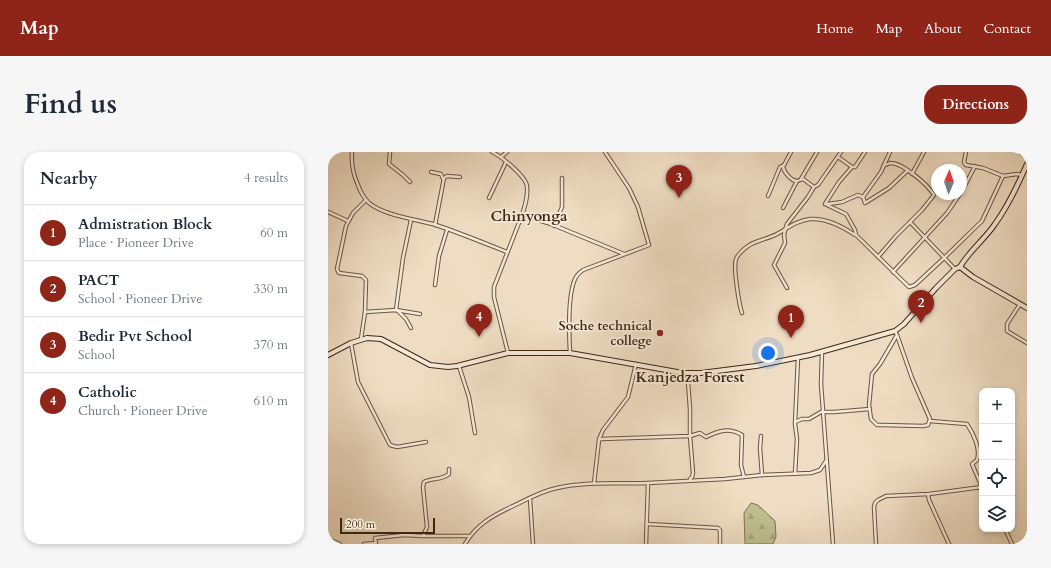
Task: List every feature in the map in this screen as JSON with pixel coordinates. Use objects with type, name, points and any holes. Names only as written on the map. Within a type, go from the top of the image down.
[{"type":"street","points":[[352,152],[354,177],[366,200],[370,204],[411,220],[435,225],[507,252]]},
{"type":"street","points":[[390,152],[389,164],[410,182]]},
{"type":"street","points":[[492,152],[501,157],[526,181],[528,186],[526,203],[493,292],[508,353]]},
{"type":"street","points":[[501,157],[507,152]]},
{"type":"street","points":[[570,353],[570,308],[572,288],[577,276],[582,270],[649,245],[638,206],[629,188],[605,152]]},
{"type":"street","points":[[768,196],[780,167],[784,165],[791,152]]},
{"type":"street","points":[[783,208],[817,152]]},
{"type":"street","points":[[787,288],[774,265],[785,243],[784,234],[787,224],[814,187],[818,185],[841,152]]},
{"type":"street","points":[[856,235],[855,230],[846,214],[827,204],[824,204],[839,182],[852,167],[856,166],[865,152]]},
{"type":"street","points":[[863,197],[881,172],[890,152]]},
{"type":"street","points":[[912,174],[924,152]]},
{"type":"street","points":[[966,152],[965,164],[1004,176],[1025,174]]},
{"type":"street","points":[[1021,152],[1027,157]]},
{"type":"street","points":[[838,157],[852,167]]},
{"type":"street","points":[[489,198],[506,162]]},
{"type":"street","points":[[878,256],[922,210],[934,195],[921,181],[907,171],[895,164],[890,163],[884,165]]},
{"type":"street","points":[[328,355],[360,339],[367,338],[381,339],[430,365],[448,367],[459,366],[508,353],[570,353],[683,373],[718,372],[798,358],[822,352],[894,331],[904,324],[955,269],[960,267],[995,224],[1025,174],[1027,164]]},
{"type":"street","points":[[784,165],[784,169],[793,180],[803,179],[814,187]]},
{"type":"street","points":[[967,181],[975,166]]},
{"type":"street","points":[[863,197],[865,203],[889,188],[907,171]]},
{"type":"street","points":[[430,172],[441,174],[443,179],[435,225]]},
{"type":"street","points":[[443,179],[447,176],[460,177]]},
{"type":"street","points":[[742,313],[736,270],[736,259],[742,251],[750,245],[777,234],[796,222],[810,219],[824,220],[856,235],[908,287],[911,287],[944,258],[982,221],[1004,176]]},
{"type":"street","points":[[554,226],[562,207],[562,178]]},
{"type":"street","points":[[827,204],[842,202],[858,195],[863,197]]},
{"type":"street","points":[[360,339],[365,312],[367,283],[365,277],[341,274],[337,271],[348,221],[353,213],[366,200]]},
{"type":"street","points":[[893,272],[947,213],[956,200]]},
{"type":"street","points":[[328,212],[348,221]]},
{"type":"street","points":[[522,215],[625,254]]},
{"type":"street","points":[[396,310],[411,220]]},
{"type":"street","points":[[910,222],[955,269]]},
{"type":"street","points":[[435,285],[439,256],[447,230]]},
{"type":"street","points":[[960,267],[973,277],[1027,308]]},
{"type":"street","points":[[1020,304],[1008,324],[1007,331],[1027,342]]},
{"type":"street","points":[[396,310],[406,319],[411,328]]},
{"type":"street","points":[[365,312],[396,310],[420,314]]},
{"type":"street","points":[[894,331],[897,335],[912,378],[930,421]]},
{"type":"street","points":[[897,335],[880,364],[872,374],[870,409],[871,419],[877,424],[923,426],[928,425],[930,421]]},
{"type":"street","points":[[351,343],[358,382],[390,445],[397,447],[426,442]]},
{"type":"street","points":[[822,352],[821,384],[833,544]]},
{"type":"street","points":[[795,474],[797,439],[795,423],[798,358]]},
{"type":"street","points":[[594,483],[599,440],[603,430],[628,397],[636,364]]},
{"type":"street","points":[[459,366],[469,397],[475,433]]},
{"type":"street","points":[[683,373],[688,382],[693,473],[692,477],[688,480]]},
{"type":"street","points":[[795,423],[802,419],[810,418],[821,412],[870,409]]},
{"type":"street","points":[[930,421],[967,424],[972,430],[978,452],[977,460],[972,464],[979,480]]},
{"type":"street","points":[[599,440],[601,438],[690,436],[700,433],[707,436],[721,430],[732,430],[741,434],[743,446],[741,465],[744,477]]},
{"type":"street","points":[[761,436],[760,448],[762,475]]},
{"type":"street","points":[[465,544],[469,536],[484,521],[492,516],[558,487],[594,483],[648,483],[815,473],[820,470],[826,461]]},
{"type":"street","points":[[423,536],[427,527],[423,486],[424,482],[446,477],[449,469]]},
{"type":"street","points":[[646,544],[648,483]]},
{"type":"street","points":[[876,544],[874,507],[878,500],[886,496],[928,494],[979,487]]},
{"type":"street","points":[[928,494],[931,505],[949,544]]},
{"type":"street","points":[[530,499],[533,544]]},
{"type":"street","points":[[647,524],[718,528],[720,530],[720,544]]},
{"type":"street","points":[[1006,532],[1012,544]]},
{"type":"street","points":[[364,544],[376,544],[376,538],[404,535],[469,536]]},
{"type":"street","points":[[328,539],[340,544]]},
{"type":"green space","points":[[751,503],[758,505],[775,521],[776,537],[773,544],[745,544],[744,513]]},
{"type":"place","name":"Bedir Pvt School","points":[[679,198]]},
{"type":"place","name":"PACT","points":[[921,323]]},
{"type":"place","name":"Soche technical college","points":[[660,333]]},
{"type":"place","name":"Catholic","points":[[479,337]]},
{"type":"place","name":"Admistration Block","points":[[791,338]]},
{"type":"district","name":"Chinyonga","points":[[529,216]]},
{"type":"district","name":"Kanjedza Forest","points":[[690,377]]}]
